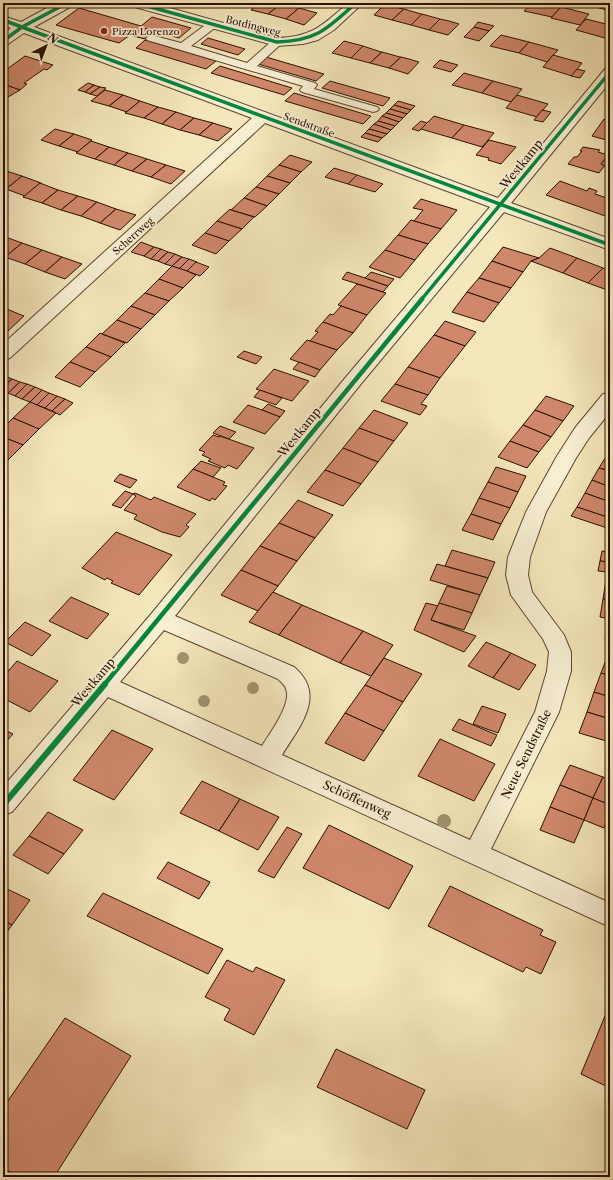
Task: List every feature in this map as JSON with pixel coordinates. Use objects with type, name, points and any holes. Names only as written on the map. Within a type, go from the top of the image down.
[{"type":"street","points":[[3,41],[22,27],[67,3]]},
{"type":"street","name":"Botdingweg","points":[[136,3],[277,42],[293,43],[311,39],[323,32],[356,3]]},
{"type":"street","name":"Sendstraße","points":[[3,20],[610,245]]},
{"type":"street","name":"Westkamp","points":[[3,805],[160,619],[353,381],[501,205],[610,72]]},
{"type":"street","name":"Scherrweg","points":[[3,354],[263,117]]},
{"type":"street","name":"Neue Sendstraße","points":[[476,854],[547,712],[559,671],[560,652],[553,635],[522,595],[517,575],[519,557],[536,512],[567,456],[582,433],[610,399]]},
{"type":"street","points":[[160,619],[286,673],[296,683],[300,696],[294,712],[267,758]]},
{"type":"street","name":"Schöffenweg","points":[[104,685],[610,915]]},
{"type":"lane","points":[[183,47],[212,24]]},
{"type":"lane","points":[[151,38],[311,85],[306,90],[373,109]]},
{"type":"lane","points":[[249,67],[277,42]]},
{"type":"building","points":[[235,3],[259,3],[253,8]]},
{"type":"building","points":[[259,3],[281,4],[268,14],[251,10]]},
{"type":"building","points":[[531,3],[545,3],[561,7],[552,17],[524,11]]},
{"type":"building","points":[[600,3],[610,5],[610,11],[596,7]]},
{"type":"building","points":[[281,4],[299,8],[286,19],[268,14]]},
{"type":"building","points":[[385,4],[404,9],[392,20],[374,15]]},
{"type":"building","points":[[561,7],[589,14],[580,25],[551,18]]},
{"type":"building","points":[[79,8],[155,31],[145,39],[130,35],[119,43],[56,25]]},
{"type":"building","points":[[299,8],[317,13],[304,25],[286,19]]},
{"type":"building","points":[[404,9],[422,14],[411,25],[392,20]]},
{"type":"building","points":[[422,14],[440,19],[429,30],[411,25]]},
{"type":"building","points":[[152,17],[191,28],[179,38],[140,27]]},
{"type":"building","points":[[440,19],[459,24],[448,35],[429,30]]},
{"type":"building","points":[[586,19],[610,25],[610,32],[605,38],[576,30]]},
{"type":"building","points":[[478,22],[494,26],[489,31],[474,27]]},
{"type":"building","points":[[474,27],[489,31],[479,41],[464,37]]},
{"type":"building","points":[[501,35],[529,42],[519,53],[490,46]]},
{"type":"building","points":[[208,38],[245,49],[238,55],[201,44]]},
{"type":"building","points":[[145,40],[216,61],[206,69],[136,48]]},
{"type":"building","points":[[344,41],[363,46],[351,58],[332,53]]},
{"type":"building","points":[[529,42],[558,50],[547,62],[519,53]]},
{"type":"building","points":[[363,46],[382,52],[370,63],[351,58]]},
{"type":"building","points":[[382,52],[401,57],[389,68],[370,63]]},
{"type":"building","points":[[553,55],[582,63],[572,76],[543,67]]},
{"type":"building","points":[[25,56],[53,65],[47,70],[44,69],[24,83],[27,84],[20,90],[3,84],[3,72]]},
{"type":"building","points":[[266,57],[324,74],[316,81],[258,64]]},
{"type":"building","points":[[401,57],[419,62],[408,74],[389,68]]},
{"type":"building","points":[[440,60],[458,65],[451,72],[433,67]]},
{"type":"building","points":[[220,66],[292,88],[284,95],[211,73]]},
{"type":"building","points":[[577,69],[585,71],[580,78],[571,76]]},
{"type":"building","points":[[464,73],[493,81],[482,93],[452,85]]},
{"type":"building","points":[[330,81],[390,98],[383,106],[322,88]]},
{"type":"building","points":[[493,81],[522,89],[511,102],[482,93]]},
{"type":"building","points":[[88,83],[94,85],[85,92],[78,90]]},
{"type":"building","points":[[3,84],[20,90],[3,100]]},
{"type":"building","points":[[94,85],[100,87],[90,94],[85,92]]},
{"type":"building","points":[[100,87],[106,88],[97,96],[90,94]]},
{"type":"building","points":[[105,90],[123,95],[109,106],[91,101]]},
{"type":"building","points":[[294,93],[371,116],[363,124],[285,101]]},
{"type":"building","points":[[123,95],[140,101],[127,112],[109,106]]},
{"type":"building","points":[[517,95],[548,104],[537,117],[506,108]]},
{"type":"building","points":[[140,101],[158,107],[144,118],[125,113]]},
{"type":"building","points":[[398,101],[415,106],[411,110],[394,105]]},
{"type":"building","points":[[394,105],[411,110],[407,114],[390,109]]},
{"type":"building","points":[[158,107],[176,112],[162,124],[144,118]]},
{"type":"building","points":[[390,109],[407,114],[403,118],[386,113]]},
{"type":"building","points":[[542,110],[551,112],[543,122],[534,120]]},
{"type":"building","points":[[176,112],[194,118],[180,130],[162,124]]},
{"type":"building","points":[[386,113],[403,118],[399,122],[382,116]]},
{"type":"building","points":[[382,116],[399,122],[395,126],[378,121]]},
{"type":"building","points":[[434,116],[464,125],[452,138],[421,129]]},
{"type":"building","points":[[194,118],[213,123],[199,135],[180,130]]},
{"type":"building","points":[[604,119],[610,120],[610,141],[592,136]]},
{"type":"building","points":[[378,121],[395,126],[391,130],[374,124]]},
{"type":"building","points":[[421,121],[427,123],[419,131],[412,129]]},
{"type":"building","points":[[213,123],[232,129],[218,141],[199,135]]},
{"type":"building","points":[[374,124],[391,130],[387,134],[369,129]]},
{"type":"building","points":[[464,125],[494,133],[482,147],[452,138]]},
{"type":"building","points":[[55,129],[74,134],[59,146],[41,140]]},
{"type":"building","points":[[369,129],[387,134],[382,138],[365,133]]},
{"type":"building","points":[[365,133],[382,138],[378,142],[361,137]]},
{"type":"building","points":[[74,134],[92,140],[78,152],[59,146]]},
{"type":"building","points":[[489,140],[516,147],[501,164],[488,160],[489,158],[476,155]]},
{"type":"building","points":[[91,141],[109,147],[95,159],[76,153]]},
{"type":"building","points":[[109,147],[128,153],[114,165],[95,159]]},
{"type":"building","points":[[583,147],[600,150],[598,152],[608,155],[601,164],[605,165],[599,173],[568,164],[574,157],[577,157],[582,151],[580,151]]},
{"type":"building","points":[[128,153],[147,159],[132,171],[114,165]]},
{"type":"building","points":[[290,155],[312,162],[301,172],[279,165]]},
{"type":"building","points":[[608,155],[610,155],[610,168],[601,164]]},
{"type":"building","points":[[147,159],[166,165],[151,177],[132,171]]},
{"type":"building","points":[[166,165],[185,171],[171,184],[151,177]]},
{"type":"building","points":[[279,165],[301,172],[290,183],[267,176]]},
{"type":"building","points":[[334,168],[357,175],[348,184],[325,177]]},
{"type":"building","points":[[3,170],[22,176],[6,189],[3,188]]},
{"type":"building","points":[[357,175],[383,184],[375,192],[348,184]]},
{"type":"building","points":[[22,176],[41,183],[25,196],[6,189]]},
{"type":"building","points":[[267,176],[290,183],[279,194],[256,187]]},
{"type":"building","points":[[560,181],[587,191],[589,188],[597,191],[595,194],[610,199],[610,215],[608,217],[546,195]]},
{"type":"building","points":[[40,183],[58,190],[42,203],[23,197]]},
{"type":"building","points":[[256,187],[279,194],[267,206],[244,198]]},
{"type":"building","points":[[58,190],[78,196],[61,210],[42,203]]},
{"type":"building","points":[[78,196],[97,202],[81,216],[61,210]]},
{"type":"building","points":[[244,198],[267,206],[255,217],[231,210]]},
{"type":"building","points":[[421,199],[457,210],[441,229],[414,221],[423,210],[413,208]]},
{"type":"building","points":[[97,202],[116,209],[100,223],[81,216]]},
{"type":"building","points":[[116,209],[136,215],[120,230],[100,223]]},
{"type":"building","points":[[230,209],[254,217],[242,229],[217,221]]},
{"type":"building","points":[[411,220],[441,229],[428,244],[398,235]]},
{"type":"building","points":[[217,221],[242,229],[229,241],[205,233]]},
{"type":"building","points":[[205,233],[229,241],[216,254],[192,245]]},
{"type":"building","points":[[398,235],[428,244],[415,260],[385,250]]},
{"type":"building","points":[[3,236],[22,243],[5,257],[3,257]]},
{"type":"building","points":[[141,242],[154,247],[144,256],[131,252]]},
{"type":"building","points":[[22,243],[42,250],[25,264],[5,257]]},
{"type":"building","points":[[154,247],[161,249],[151,259],[144,256]]},
{"type":"building","points":[[503,247],[539,258],[531,261],[523,272],[492,261]]},
{"type":"building","points":[[550,248],[577,258],[563,273],[531,261],[539,258]]},
{"type":"building","points":[[161,249],[168,252],[158,261],[151,259]]},
{"type":"building","points":[[42,250],[62,257],[45,272],[25,264]]},
{"type":"building","points":[[385,250],[415,260],[400,278],[369,267]]},
{"type":"building","points":[[168,252],[175,254],[165,264],[158,261]]},
{"type":"building","points":[[175,254],[182,257],[172,266],[165,264]]},
{"type":"building","points":[[62,257],[82,264],[65,279],[45,272]]},
{"type":"building","points":[[182,257],[189,259],[179,269],[172,266]]},
{"type":"building","points":[[577,258],[603,268],[588,283],[563,273]]},
{"type":"building","points":[[189,259],[197,262],[187,271],[179,269]]},
{"type":"building","points":[[492,261],[523,272],[511,288],[479,278]]},
{"type":"building","points":[[196,262],[209,267],[200,276],[187,271]]},
{"type":"building","points":[[172,266],[196,275],[183,288],[159,279]]},
{"type":"building","points":[[603,268],[610,271],[610,291],[588,283]]},
{"type":"building","points":[[347,272],[388,286],[383,292],[342,279]]},
{"type":"building","points":[[371,272],[394,279],[388,286],[365,278]]},
{"type":"building","points":[[479,278],[511,288],[499,303],[467,292]]},
{"type":"building","points":[[159,279],[183,288],[169,301],[145,293]]},
{"type":"building","points":[[357,284],[386,293],[367,315],[338,305]]},
{"type":"building","points":[[467,292],[499,303],[484,322],[452,312]]},
{"type":"building","points":[[145,293],[169,301],[155,315],[131,306]]},
{"type":"building","points":[[131,306],[155,315],[141,329],[117,320]]},
{"type":"building","points":[[341,306],[367,315],[353,333],[323,322],[330,314],[333,315]]},
{"type":"building","points":[[4,308],[24,316],[7,332],[3,331]]},
{"type":"building","points":[[117,320],[141,329],[127,343],[102,334]]},
{"type":"building","points":[[445,321],[476,332],[465,346],[434,335]]},
{"type":"building","points":[[323,322],[353,333],[337,350],[310,341],[318,332],[315,331]]},
{"type":"building","points":[[100,333],[125,343],[111,357],[86,347]]},
{"type":"building","points":[[434,335],[465,346],[440,378],[408,367]]},
{"type":"building","points":[[307,340],[337,350],[320,370],[290,359]]},
{"type":"building","points":[[86,347],[111,357],[95,372],[70,362]]},
{"type":"building","points":[[244,351],[262,357],[256,364],[237,357]]},
{"type":"building","points":[[70,362],[95,372],[80,387],[55,377]]},
{"type":"building","points":[[299,362],[320,370],[315,377],[293,369]]},
{"type":"building","points":[[408,367],[440,378],[428,395],[395,384]]},
{"type":"building","points":[[274,369],[309,381],[292,401],[256,389]]},
{"type":"building","points":[[3,375],[12,379],[3,387]]},
{"type":"building","points":[[12,379],[20,382],[8,393],[3,391],[3,387]]},
{"type":"building","points":[[20,382],[27,384],[15,396],[8,393]]},
{"type":"building","points":[[27,384],[35,387],[22,399],[15,396]]},
{"type":"building","points":[[395,384],[428,395],[421,404],[427,406],[420,415],[381,401]]},
{"type":"building","points":[[35,387],[42,390],[30,402],[22,399]]},
{"type":"building","points":[[42,390],[49,393],[37,405],[30,402]]},
{"type":"building","points":[[260,390],[282,398],[276,405],[254,397]]},
{"type":"building","points":[[49,393],[57,396],[45,408],[37,405]]},
{"type":"building","points":[[57,396],[65,399],[52,411],[45,408]]},
{"type":"building","points":[[546,396],[574,406],[563,421],[535,410]]},
{"type":"building","points":[[65,399],[73,403],[60,415],[52,411]]},
{"type":"building","points":[[30,402],[56,413],[39,429],[13,418]]},
{"type":"building","points":[[268,404],[285,411],[280,417],[262,410]]},
{"type":"building","points":[[248,405],[280,417],[265,434],[233,422]]},
{"type":"building","points":[[374,410],[408,423],[394,441],[359,428]]},
{"type":"building","points":[[535,410],[563,421],[551,437],[523,425]]},
{"type":"building","points":[[13,418],[39,429],[23,445],[3,437],[3,428]]},
{"type":"building","points":[[523,425],[551,437],[539,452],[510,441]]},
{"type":"building","points":[[220,426],[236,432],[229,439],[213,433]]},
{"type":"building","points":[[359,428],[394,441],[378,462],[343,448]]},
{"type":"building","points":[[213,435],[254,448],[237,469],[228,465],[225,468],[208,461],[211,459],[202,455],[205,452],[199,450]]},
{"type":"building","points":[[3,437],[23,445],[6,462],[3,461]]},
{"type":"building","points":[[510,441],[539,452],[527,468],[498,457]]},
{"type":"building","points":[[343,448],[378,462],[361,484],[325,470]]},
{"type":"building","points":[[607,455],[610,456],[610,471],[599,468]]},
{"type":"building","points":[[201,461],[221,468],[213,477],[193,469]]},
{"type":"building","points":[[496,467],[526,476],[518,492],[488,482]]},
{"type":"building","points":[[599,468],[610,471],[610,487],[592,480]]},
{"type":"building","points":[[193,469],[225,482],[223,485],[227,486],[215,500],[212,498],[210,501],[177,487]]},
{"type":"building","points":[[325,470],[361,484],[343,506],[307,492]]},
{"type":"building","points":[[120,474],[137,480],[130,488],[114,481]]},
{"type":"building","points":[[592,480],[610,487],[610,502],[585,493]]},
{"type":"building","points":[[488,482],[518,492],[510,508],[479,498]]},
{"type":"building","points":[[125,491],[133,494],[121,508],[112,505]]},
{"type":"building","points":[[135,493],[151,500],[154,497],[196,514],[186,525],[189,527],[180,537],[162,532],[134,519],[137,515],[124,510],[136,496],[133,494]]},
{"type":"building","points":[[585,493],[610,502],[610,511],[607,517],[577,507]]},
{"type":"building","points":[[479,498],[510,508],[501,524],[471,514]]},
{"type":"building","points":[[298,500],[333,515],[315,538],[279,523]]},
{"type":"building","points":[[577,507],[607,517],[610,511],[610,529],[571,516]]},
{"type":"building","points":[[471,514],[501,524],[493,540],[462,530]]},
{"type":"building","points":[[279,523],[315,538],[297,561],[260,546]]},
{"type":"building","points":[[116,532],[172,555],[139,595],[111,583],[113,581],[107,578],[105,580],[82,568]]},
{"type":"building","points":[[260,546],[297,561],[278,586],[241,570]]},
{"type":"building","points":[[452,550],[495,562],[488,578],[445,566]]},
{"type":"building","points":[[602,551],[610,552],[609,562],[600,561]]},
{"type":"building","points":[[600,561],[609,562],[608,572],[598,571]]},
{"type":"building","points":[[609,562],[610,563],[610,581],[606,580]]},
{"type":"building","points":[[437,564],[488,578],[480,595],[430,580]]},
{"type":"building","points":[[241,570],[278,586],[258,611],[221,595]]},
{"type":"building","points":[[606,580],[610,581],[610,600],[603,599]]},
{"type":"building","points":[[447,586],[480,595],[472,613],[439,603]]},
{"type":"building","points":[[273,592],[302,605],[279,635],[249,622]]},
{"type":"building","points":[[71,597],[109,614],[87,639],[49,621]]},
{"type":"building","points":[[603,599],[610,600],[610,619],[600,617]]},
{"type":"building","points":[[426,603],[438,606],[431,620],[476,636],[464,652],[414,630]]},
{"type":"building","points":[[439,603],[472,613],[464,630],[431,620]]},
{"type":"building","points":[[302,605],[363,631],[340,663],[279,635]]},
{"type":"building","points":[[609,619],[610,639],[605,639]]},
{"type":"building","points":[[25,622],[51,635],[32,656],[5,642]]},
{"type":"building","points":[[363,631],[393,645],[371,676],[340,663]]},
{"type":"building","points":[[486,642],[511,653],[493,678],[468,666]]},
{"type":"building","points":[[609,652],[610,653],[610,676],[601,673]]},
{"type":"building","points":[[511,653],[536,665],[519,690],[493,678]]},
{"type":"building","points":[[384,658],[422,674],[403,702],[365,685]]},
{"type":"building","points":[[17,661],[58,681],[30,712],[3,698],[3,677]]},
{"type":"building","points":[[601,673],[610,676],[610,697],[594,692]]},
{"type":"building","points":[[365,685],[403,702],[384,731],[345,713]]},
{"type":"building","points":[[594,692],[610,697],[610,719],[587,712]]},
{"type":"building","points":[[482,706],[506,714],[498,733],[473,724]]},
{"type":"building","points":[[587,712],[610,719],[610,742],[579,733]]},
{"type":"building","points":[[345,713],[384,731],[364,761],[325,743]]},
{"type":"building","points":[[459,719],[497,735],[491,746],[452,730]]},
{"type":"building","points":[[3,729],[13,734],[3,745]]},
{"type":"building","points":[[112,730],[153,749],[114,800],[73,780]]},
{"type":"building","points":[[440,739],[495,764],[474,801],[418,776]]},
{"type":"building","points":[[570,765],[603,777],[593,798],[560,785]]},
{"type":"building","points":[[603,777],[610,780],[610,805],[593,798]]},
{"type":"building","points":[[202,781],[240,799],[219,831],[180,813]]},
{"type":"building","points":[[560,785],[593,798],[584,820],[550,807]]},
{"type":"building","points":[[593,798],[610,805],[610,813],[604,828],[584,820]]},
{"type":"building","points":[[240,799],[279,817],[258,850],[219,831]]},
{"type":"building","points":[[550,807],[584,820],[574,843],[540,830]]},
{"type":"building","points":[[48,812],[83,830],[64,854],[29,836]]},
{"type":"building","points":[[329,825],[413,866],[389,909],[303,868]]},
{"type":"building","points":[[287,827],[302,834],[274,878],[258,871]]},
{"type":"building","points":[[29,836],[64,854],[48,874],[13,855]]},
{"type":"building","points":[[168,862],[210,882],[199,899],[157,878]]},
{"type":"building","points":[[450,886],[543,930],[540,935],[556,942],[541,974],[526,967],[523,972],[428,926]]},
{"type":"building","points":[[3,887],[30,900],[12,925],[3,920]]},
{"type":"building","points":[[103,893],[223,949],[208,974],[87,916]]},
{"type":"building","points":[[3,920],[12,925],[3,937]]},
{"type":"building","points":[[227,960],[253,972],[256,967],[285,980],[254,1035],[224,1020],[230,1009],[205,997]]},
{"type":"building","points":[[610,1004],[610,1088],[581,1074]]},
{"type":"building","points":[[65,1018],[131,1056],[54,1177],[19,1177],[3,1168],[3,1108]]},
{"type":"building","points":[[336,1049],[425,1090],[407,1129],[317,1087]]},
{"type":"cycle path","points":[[3,41],[22,27],[67,3]]},
{"type":"cycle path","points":[[136,3],[277,42],[291,42],[312,37],[329,27],[356,3]]},
{"type":"cycle path","points":[[3,20],[610,245]]},
{"type":"cycle path","points":[[3,805],[160,619],[353,381],[501,205],[610,72]]},
{"type":"place","name":"Pizza Lorenzo","points":[[104,31]]}]
